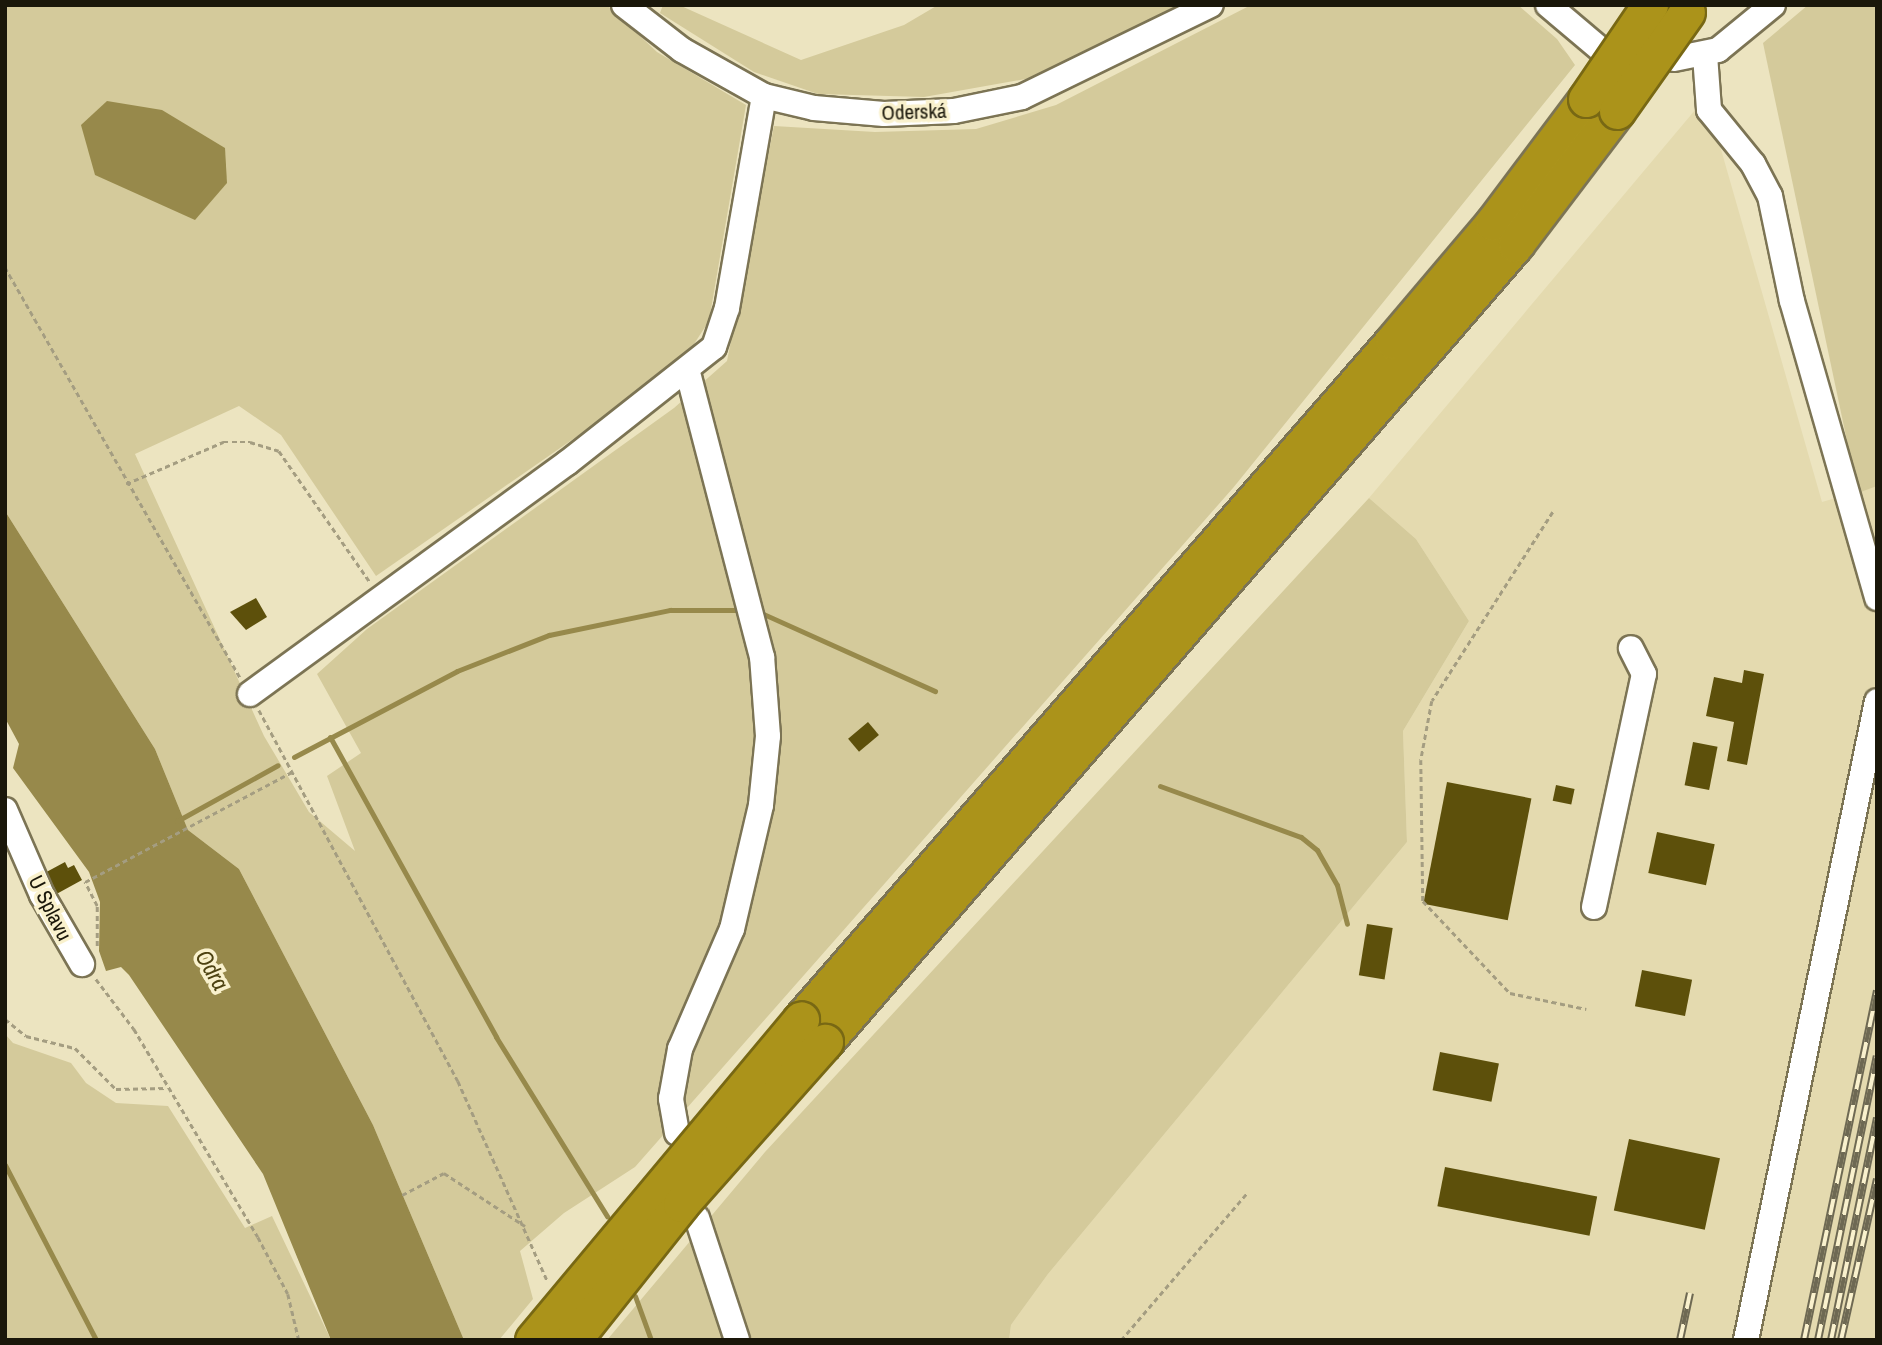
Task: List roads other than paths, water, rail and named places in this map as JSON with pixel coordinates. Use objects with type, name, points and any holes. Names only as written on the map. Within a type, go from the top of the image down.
[{"type":"highway","points":[[1601,105],[1650,5]]},
{"type":"highway","points":[[533,1340],[813,1031],[1493,223],[1689,9]]},
{"type":"highway","points":[[573,1340],[813,1031]]},
{"type":"street","name":"Oderská","points":[[624,5],[682,50],[764,96],[861,114],[931,113],[1000,103],[1063,81],[1211,5]]},
{"type":"street","points":[[1548,5],[1600,49]]},
{"type":"street","points":[[1674,59],[1705,55],[1735,38],[1773,5]]},
{"type":"street","points":[[1705,55],[1709,110],[1753,164],[1770,196],[1793,301],[1877,598]]},
{"type":"street","points":[[250,694],[688,372],[714,347],[727,308],[764,96]]},
{"type":"street","points":[[677,1133],[671,1099],[680,1049],[732,929],[761,805],[768,736],[762,657],[688,372]]},
{"type":"street","points":[[1594,907],[1644,674],[1631,648]]},
{"type":"street","points":[[1746,1340],[1877,701]]},
{"type":"street","name":"U Splavu","points":[[5,810],[42,895],[90,957]]},
{"type":"street","points":[[697,1218],[737,1340]]},
{"type":"water","points":[[107,101],[162,110],[225,148],[227,183],[195,220],[95,175],[81,125]]},
{"type":"water","name":"Odra","points":[[5,511],[155,749],[188,830],[239,869],[373,1125],[464,1340],[331,1340],[263,1174],[129,975],[121,967],[106,971],[99,951],[100,902],[89,872],[13,768],[19,744],[5,718]]},
{"type":"waterway","points":[[294,757],[457,671],[549,635],[670,610],[744,610]]},
{"type":"waterway","points":[[759,612],[935,691]]},
{"type":"waterway","points":[[330,737],[496,1037],[607,1216]]},
{"type":"waterway","points":[[177,821],[278,765]]},
{"type":"waterway","points":[[1160,786],[1301,837],[1317,850],[1337,885],[1347,924]]},
{"type":"waterway","points":[[5,1165],[96,1340]]},
{"type":"waterway","points":[[635,1296],[651,1340]]},
{"type":"railway","points":[[1804,1340],[1877,991]]},
{"type":"railway","points":[[1818,1340],[1877,1056]]},
{"type":"railway","points":[[1831,1340],[1877,1118]]},
{"type":"railway","points":[[1841,1340],[1877,1179]]},
{"type":"railway","points":[[1680,1340],[1690,1293]]}]
